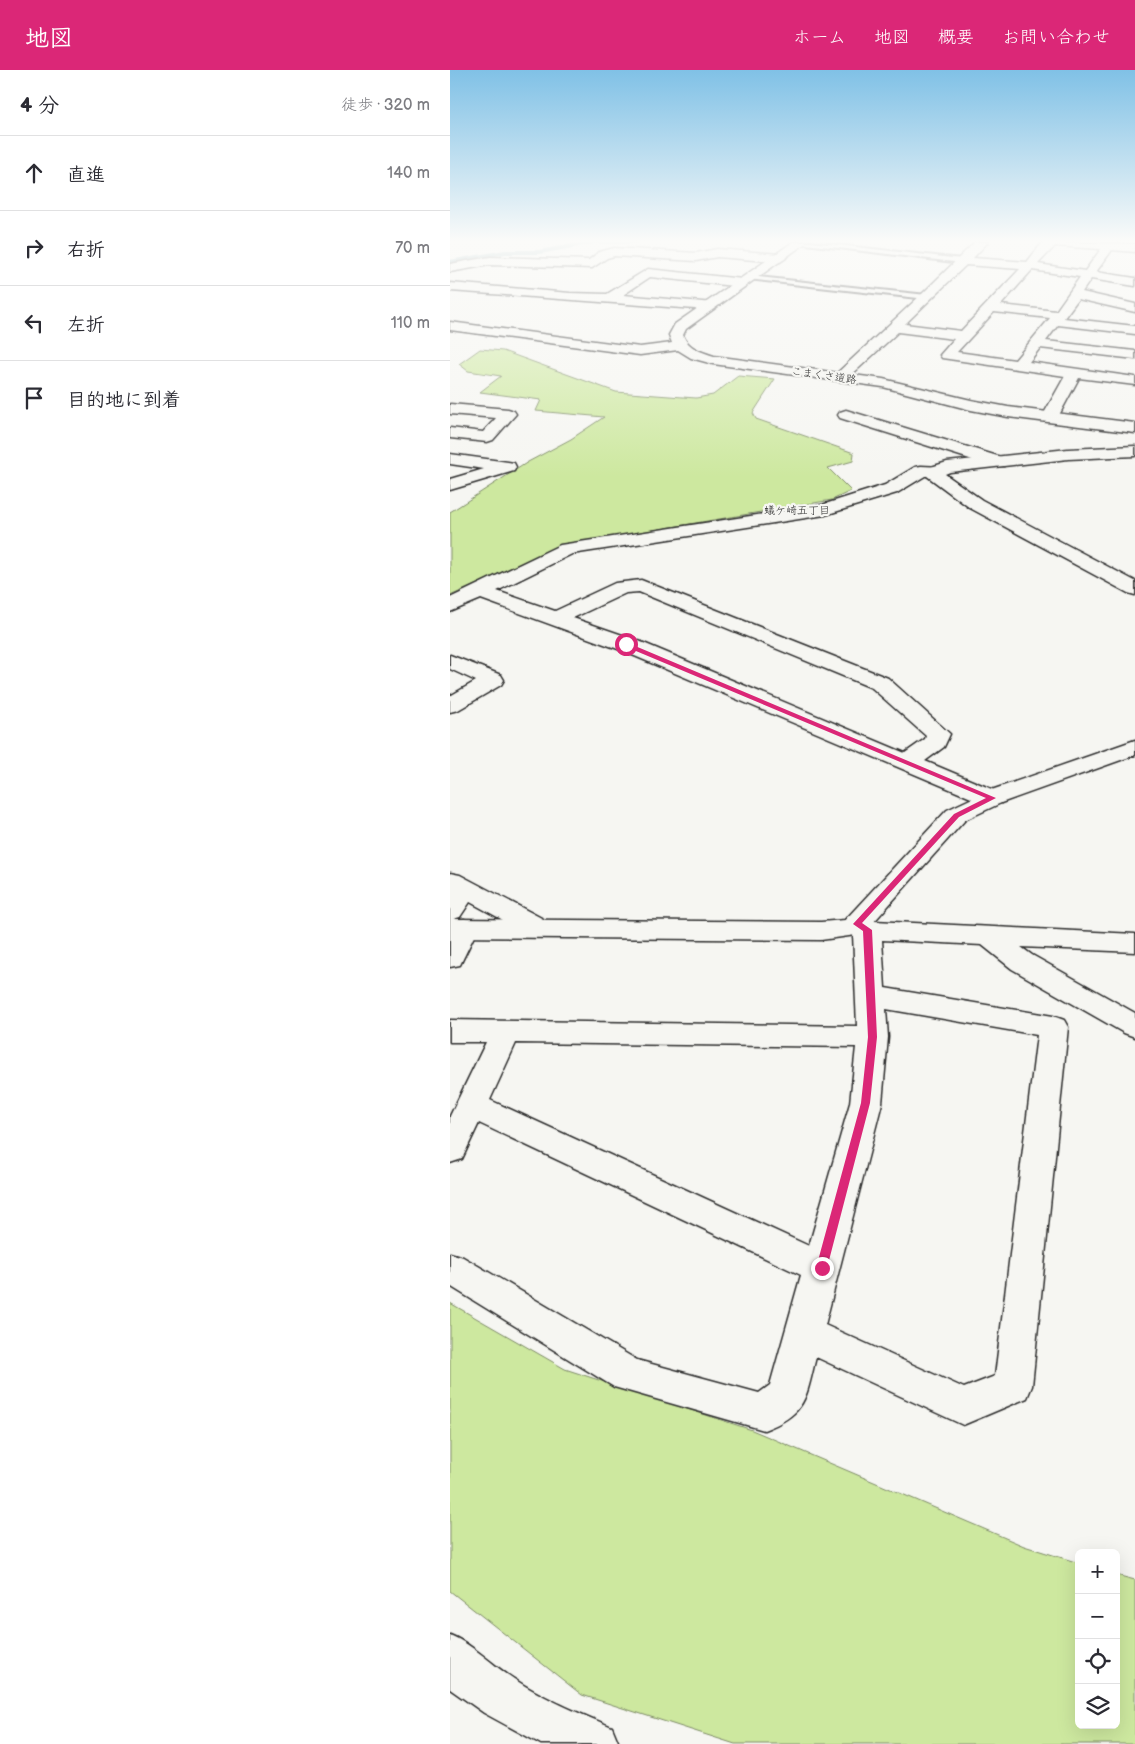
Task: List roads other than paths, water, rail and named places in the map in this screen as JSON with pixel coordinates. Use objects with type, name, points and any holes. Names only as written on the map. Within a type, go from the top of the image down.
[{"type":"street","points":[[640,351],[680,346],[677,340],[677,331],[691,320]]},
{"type":"street","points":[[841,377],[902,320]]},
{"type":"street","points":[[979,320],[947,355],[1135,382]]},
{"type":"street","points":[[1018,366],[1038,344],[1055,320]]},
{"type":"street","points":[[1079,320],[1132,325]]},
{"type":"street","points":[[450,326],[640,351],[677,358],[724,361]]},
{"type":"street","points":[[894,327],[964,336]]},
{"type":"street","points":[[1038,344],[1135,355]]},
{"type":"street","name":"こまくさ道路","points":[[680,346],[703,357],[724,361],[883,383],[971,405],[1135,428]]},
{"type":"street","points":[[1050,417],[1074,373]]},
{"type":"street","points":[[450,409],[508,414],[486,437],[450,434]]},
{"type":"street","points":[[846,415],[998,462]]},
{"type":"street","points":[[450,606],[567,549],[825,510],[891,489],[922,471],[937,471],[947,467],[1068,454],[1135,451]]},
{"type":"street","points":[[450,459],[508,467],[450,485]]},
{"type":"street","points":[[937,471],[936,476],[976,504],[1135,589]]},
{"type":"street","points":[[555,619],[622,587],[641,586],[880,684],[938,734],[936,742],[909,762]]},
{"type":"street","points":[[481,592],[626,644],[992,798]]},
{"type":"street","points":[[450,661],[493,680],[450,705]]},
{"type":"street","points":[[450,1268],[628,1375],[764,1412],[787,1395],[866,1103],[873,1037],[862,927],[956,815],[992,798],[1135,747]]},
{"type":"street","points":[[454,907],[539,928]]},
{"type":"street","points":[[454,907],[539,928],[821,931],[862,927],[990,937],[1135,943]]},
{"type":"street","points":[[450,958],[454,907]]},
{"type":"street","points":[[990,937],[1022,962],[1135,1026]]},
{"type":"street","points":[[804,1333],[963,1407],[1013,1386],[1053,1027],[870,996]]},
{"type":"street","points":[[450,1031],[873,1037]]},
{"type":"street","points":[[450,1150],[506,1032]]},
{"type":"street","points":[[471,1106],[822,1268]]},
{"type":"street","points":[[450,1658],[468,1676],[538,1719],[595,1744]]},
{"type":"district","name":"蟻ケ崎五丁目","points":[[797,510]]}]
